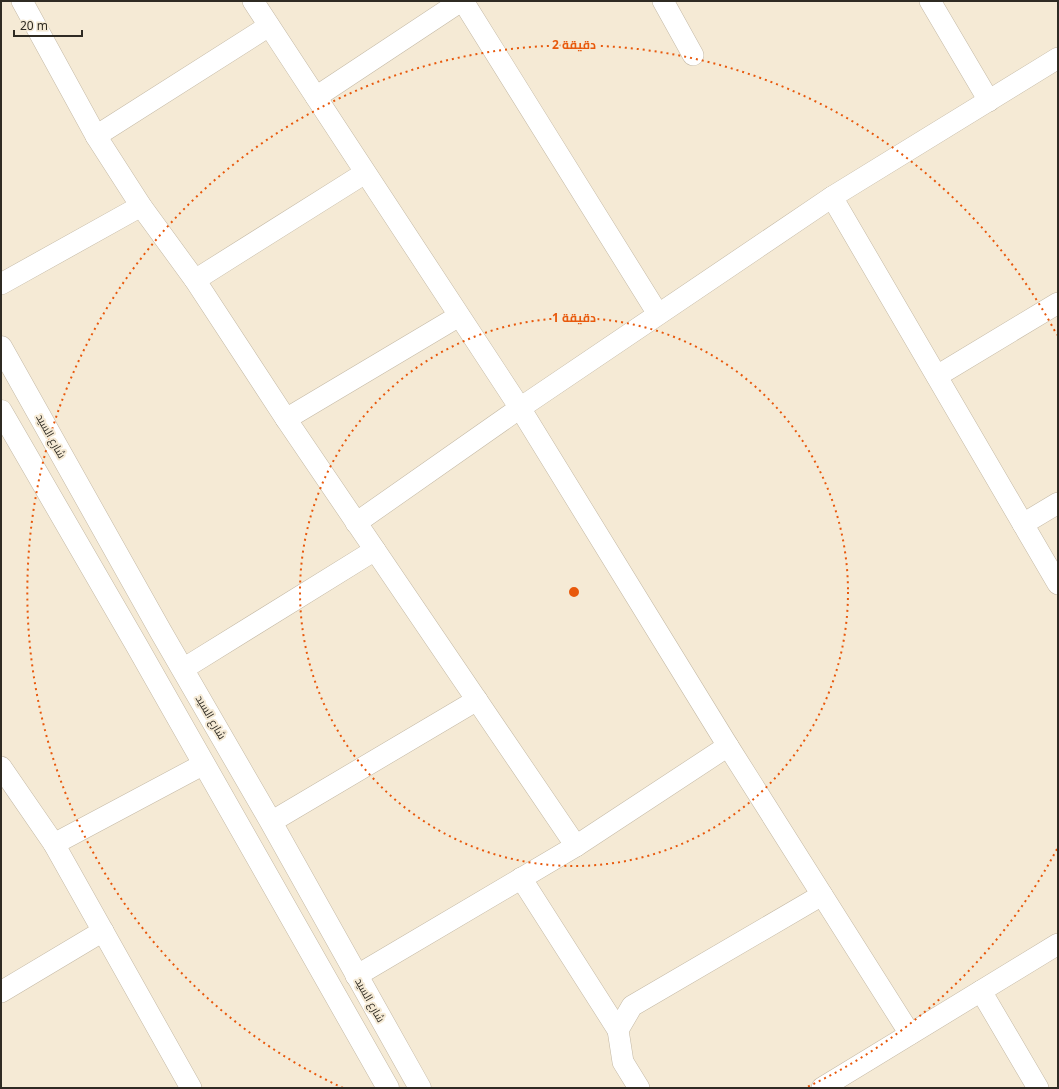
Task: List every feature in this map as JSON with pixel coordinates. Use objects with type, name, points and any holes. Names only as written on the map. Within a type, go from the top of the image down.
[{"type":"street","points":[[22,1],[96,136],[141,206],[195,280],[356,523],[576,846]]},
{"type":"street","points":[[253,1],[520,408],[728,746],[910,1034]]},
{"type":"street","points":[[316,97],[462,1],[658,314]]},
{"type":"street","points":[[663,1],[693,55]]},
{"type":"street","points":[[930,1],[989,101]]},
{"type":"street","points":[[96,136],[269,26]]},
{"type":"street","points":[[356,523],[520,408],[832,197],[1058,58]]},
{"type":"street","points":[[195,280],[365,173]]},
{"type":"street","points":[[832,197],[1058,584]]},
{"type":"street","points":[[1,284],[141,206]]},
{"type":"street","points":[[937,376],[1058,303]]},
{"type":"street","points":[[286,419],[459,316]]},
{"type":"street","name":"شارع السيد","points":[[1,347],[161,632],[271,822],[420,1088]]},
{"type":"street","points":[[1,411],[137,646],[388,1088]]},
{"type":"street","points":[[1023,524],[1058,503]]},
{"type":"street","points":[[183,669],[375,550]]},
{"type":"street","points":[[137,646],[161,632]]},
{"type":"street","points":[[271,822],[477,700]]},
{"type":"street","points":[[356,976],[576,846],[728,746]]},
{"type":"street","points":[[54,844],[204,764]]},
{"type":"street","points":[[1,768],[54,844],[103,931],[184,1086]]},
{"type":"street","points":[[521,878],[618,1030],[623,1062],[639,1088]]},
{"type":"street","points":[[618,1030],[632,1006],[822,895]]},
{"type":"street","points":[[1,992],[103,931]]},
{"type":"street","points":[[831,1085],[910,1034],[1058,944]]},
{"type":"street","points":[[980,991],[1038,1088]]}]
